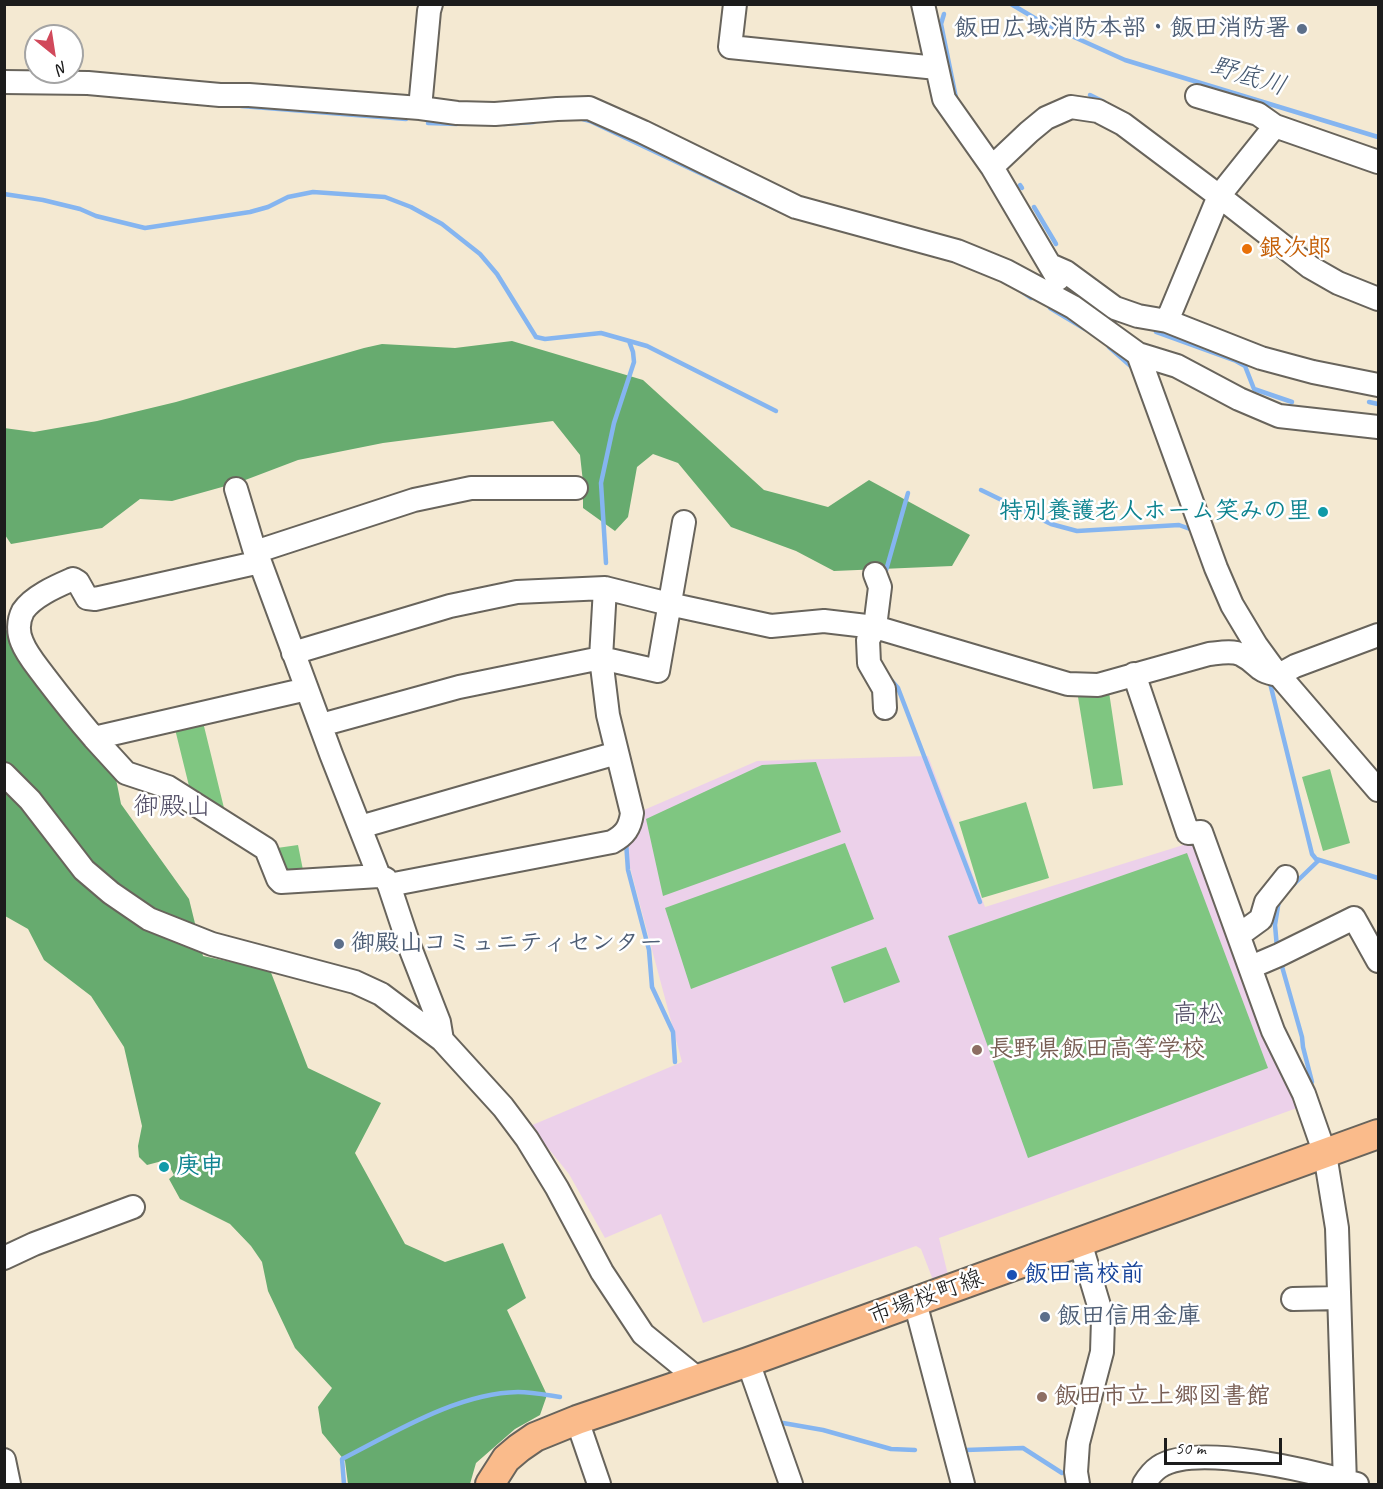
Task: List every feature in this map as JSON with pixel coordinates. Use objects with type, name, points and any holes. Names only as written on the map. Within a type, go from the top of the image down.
[{"type":"main road","name":"市場桜町線","points":[[490,1485],[506,1459],[519,1448],[535,1437],[577,1420],[698,1380],[1378,1134]]},
{"type":"street","points":[[420,108],[431,4]]},
{"type":"street","points":[[735,4],[730,47],[938,68]]},
{"type":"street","points":[[923,4],[944,99],[992,167],[1072,307]]},
{"type":"street","points":[[4,82],[88,83],[220,95],[249,95],[420,108],[457,113],[495,114],[589,108],[796,207],[957,251],[982,260],[1072,307],[1138,354],[1177,366],[1239,399],[1279,416],[1378,428]]},
{"type":"street","points":[[1197,96],[1258,114],[1275,126],[1378,162]]},
{"type":"street","points":[[992,167],[1046,118],[1071,106],[1098,111],[1123,124],[1310,267],[1338,284],[1378,299]]},
{"type":"street","points":[[1167,321],[1219,196],[1275,126]]},
{"type":"street","points":[[1050,266],[1066,272],[1114,308],[1138,316],[1167,321],[1261,358],[1378,386]]},
{"type":"street","points":[[1138,354],[1153,401],[1232,605],[1256,645],[1279,675],[1378,790]]},
{"type":"street","points":[[576,488],[471,488],[414,500],[257,557],[95,599],[87,598],[78,582],[73,579],[29,604],[19,622],[19,633],[22,643],[45,677],[94,738],[126,773],[168,788],[266,849],[281,882],[384,880],[612,842],[622,837],[630,827],[632,813],[608,714],[601,658],[605,588]]},
{"type":"street","points":[[236,489],[257,557],[360,827],[384,880],[439,1022],[442,1040]]},
{"type":"street","points":[[321,725],[459,687],[601,658],[658,671],[684,522]]},
{"type":"street","points":[[875,574],[880,587],[875,627],[868,640],[870,663],[884,689],[885,708]]},
{"type":"street","points":[[293,653],[472,601],[517,592],[605,588],[771,626],[824,621],[875,627],[1068,684],[1098,685],[1209,654],[1224,652],[1242,654],[1263,672],[1279,675],[1295,666],[1378,635]]},
{"type":"street","points":[[1134,674],[1188,833],[1201,832],[1273,1031],[1304,1094],[1325,1154],[1337,1228],[1349,1483],[1302,1471],[1223,1457],[1203,1456],[1159,1467],[1144,1485]]},
{"type":"street","points":[[94,738],[307,689]]},
{"type":"street","points":[[360,827],[617,753]]},
{"type":"street","points":[[4,774],[30,800],[84,870],[111,893],[148,919],[212,944],[355,982],[381,994],[442,1040],[503,1107],[527,1139],[557,1188],[602,1272],[644,1334],[698,1380]]},
{"type":"street","points":[[1239,935],[1261,919],[1266,902],[1286,877]]},
{"type":"street","points":[[1251,967],[1354,918],[1378,961]]},
{"type":"street","points":[[4,1258],[34,1244],[133,1207]]},
{"type":"street","points":[[1078,1485],[1076,1472],[1078,1443],[1102,1352],[1103,1319],[1080,1242]]},
{"type":"street","points":[[1293,1299],[1339,1298]]},
{"type":"street","points":[[915,1302],[963,1485]]},
{"type":"street","points":[[748,1362],[792,1485]]},
{"type":"street","points":[[577,1420],[599,1485]]},
{"type":"street","points":[[5,1460],[9,1485]]},
{"type":"shaded area","name":"長野県飯田高等学校","points":[[928,756],[985,907],[1196,841],[1297,1108],[939,1238],[948,1275],[933,1280],[921,1249],[916,1246],[703,1323],[661,1214],[605,1238],[569,1174],[530,1126],[682,1062],[623,841],[634,833],[644,810],[757,761]]},
{"type":"green space","points":[[512,341],[643,380],[764,490],[828,507],[869,480],[970,535],[952,566],[834,571],[796,551],[731,527],[678,463],[653,454],[637,467],[628,517],[615,531],[583,508],[580,455],[553,421],[383,443],[298,460],[240,482],[172,501],[140,499],[102,528],[11,544],[5,535],[4,428],[34,432],[97,421],[176,402],[382,344],[455,348]]},
{"type":"green space","points":[[5,629],[12,635],[87,746],[116,779],[121,804],[189,899],[203,956],[270,970],[308,1068],[381,1103],[355,1153],[405,1244],[445,1262],[503,1243],[526,1298],[507,1310],[547,1395],[540,1415],[515,1429],[476,1463],[470,1484],[348,1484],[345,1461],[322,1433],[318,1407],[332,1388],[295,1348],[268,1291],[262,1262],[251,1246],[230,1224],[180,1199],[169,1179],[174,1175],[166,1160],[147,1165],[139,1157],[138,1146],[142,1126],[124,1047],[91,996],[44,960],[28,929],[5,916]]},
{"type":"green space","points":[[1109,692],[1123,785],[1093,789],[1078,697]]},
{"type":"green space","points":[[202,718],[224,808],[189,786],[174,725]]},
{"type":"green space","points":[[816,762],[841,832],[663,896],[646,819],[762,765]]},
{"type":"green space","points":[[1330,769],[1350,843],[1323,851],[1302,777]]},
{"type":"green space","points":[[1026,802],[1049,878],[982,898],[959,822]]},
{"type":"green space","points":[[845,843],[874,919],[691,989],[665,908]]},
{"type":"green space","points":[[298,845],[304,875],[282,878],[277,848]]},
{"type":"green space","points":[[1187,853],[1268,1068],[1028,1158],[948,936]]},
{"type":"green space","points":[[886,947],[900,982],[844,1003],[831,967]]},
{"type":"waterway","name":"野底川","points":[[1011,4],[1043,23],[1125,60],[1378,137]]},
{"type":"waterway","points":[[944,14],[941,24],[956,98]]},
{"type":"waterway","points":[[1090,95],[1104,102]]},
{"type":"waterway","points":[[241,106],[406,119]]},
{"type":"waterway","points":[[579,118],[590,121],[780,211]]},
{"type":"waterway","points":[[504,124],[534,122]]},
{"type":"waterway","points":[[428,123],[457,124]]},
{"type":"waterway","points":[[4,194],[43,200],[145,228],[250,212],[268,207],[288,197],[313,192],[385,197],[411,207],[442,224],[480,254],[497,274],[536,337],[545,339],[601,333],[647,346],[776,411]]},
{"type":"waterway","points":[[1034,207],[1056,244]]},
{"type":"waterway","points":[[1021,291],[1031,298]]},
{"type":"waterway","points":[[1050,308],[1085,329]]},
{"type":"waterway","points":[[1156,332],[1236,361],[1245,366],[1254,389],[1292,402]]},
{"type":"waterway","points":[[606,563],[601,483],[614,423],[634,362],[629,341]]},
{"type":"waterway","points":[[1109,347],[1134,369]]},
{"type":"waterway","points":[[1369,402],[1378,404]]},
{"type":"waterway","points":[[981,490],[1051,524],[1077,531],[1179,525],[1190,529]]},
{"type":"waterway","points":[[885,574],[908,493]]},
{"type":"waterway","points":[[891,680],[898,688],[980,902]]},
{"type":"waterway","points":[[1270,683],[1312,854],[1316,859],[1378,878]]},
{"type":"waterway","points":[[626,842],[628,870],[649,950],[652,987],[673,1032],[675,1062]]},
{"type":"waterway","points":[[1291,887],[1319,860]]},
{"type":"waterway","points":[[1277,948],[1275,925],[1279,900]]},
{"type":"waterway","points":[[1281,963],[1312,1082]]},
{"type":"waterway","points":[[344,1484],[342,1459],[427,1416],[473,1399],[495,1394],[518,1392],[560,1397]]},
{"type":"waterway","points":[[783,1423],[823,1430],[891,1449],[915,1450]]},
{"type":"waterway","points":[[966,1450],[1023,1448],[1062,1473]]},
{"type":"place","name":"飯田広域消防本部・飯田消防署","points":[[1302,29]]},
{"type":"place","name":"銀次郎","points":[[1247,249]]},
{"type":"place","name":"特別養護老人ホーム笑みの里","points":[[1323,512]]},
{"type":"place","name":"御殿山コミュニティセンター","points":[[339,944]]},
{"type":"place","name":"長野県飯田高等学校","points":[[977,1050]]},
{"type":"place","name":"庚申","points":[[164,1167]]},
{"type":"place","name":"飯田高校前","points":[[1012,1275]]},
{"type":"place","name":"飯田信用金庫","points":[[1045,1317]]},
{"type":"place","name":"飯田市立上郷図書館","points":[[1042,1397]]},
{"type":"district","name":"御殿山","points":[[172,807]]},
{"type":"district","name":"高松","points":[[1198,1015]]}]
